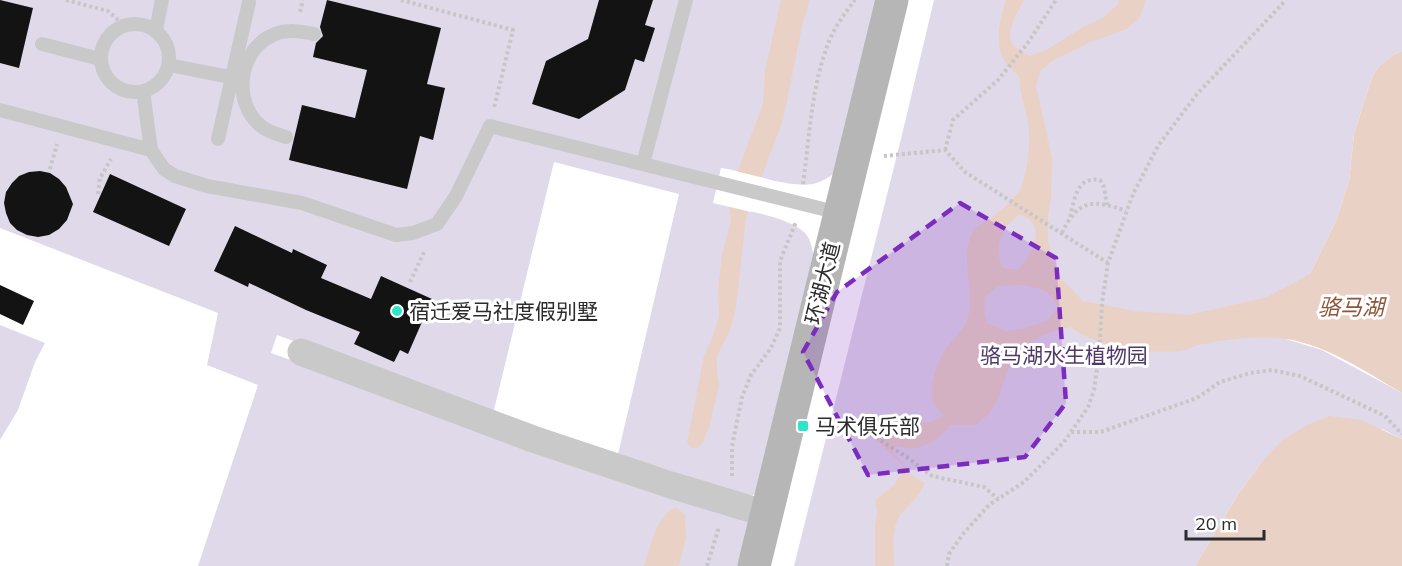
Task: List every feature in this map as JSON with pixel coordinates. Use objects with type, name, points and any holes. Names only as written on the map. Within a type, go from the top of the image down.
[{"type":"street","name":"环湖大道","points":[[754,566],[892,0]]},
{"type":"street","points":[[301,352],[533,439],[766,514]]},
{"type":"lane","points":[[156,30],[162,0]]},
{"type":"lane","points":[[643,164],[686,0]]},
{"type":"lane","points":[[218,139],[237,79],[249,2]]},
{"type":"lane","points":[[135,23],[156,30],[167,46],[169,65],[160,82],[143,92],[133,92],[114,85],[107,78],[100,59],[107,38],[124,25],[135,23]]},
{"type":"lane","points":[[237,79],[257,46],[271,36],[294,30],[314,34]]},
{"type":"lane","points":[[42,44],[100,59]]},
{"type":"lane","points":[[169,65],[237,79],[242,88],[249,114],[261,127],[286,137]]},
{"type":"lane","points":[[143,92],[151,150],[164,169],[175,176],[207,186],[302,203],[396,235],[413,234],[437,224],[456,196],[490,126],[839,213]]},
{"type":"lane","points":[[0,110],[151,150]]},
{"type":"path","points":[[66,0],[108,11],[124,25]]},
{"type":"path","points":[[401,0],[513,30],[490,126]]},
{"type":"path","points":[[707,566],[731,494],[732,446],[742,398],[751,375],[771,348],[780,328],[780,261],[804,204],[802,189],[811,108],[817,82],[830,39],[855,0]]},
{"type":"path","points":[[945,150],[952,120],[998,80],[1027,44],[1056,0]]},
{"type":"path","points":[[946,566],[949,554],[963,534],[989,505],[1024,482],[1064,442],[1088,407],[1094,390],[1099,355],[1102,303],[1108,263],[1133,194],[1158,146],[1197,94],[1286,0]]},
{"type":"path","points":[[98,194],[102,171],[125,143]]},
{"type":"path","points":[[853,159],[945,150]]},
{"type":"path","points":[[945,150],[965,172],[1108,263]]},
{"type":"path","points":[[1062,233],[1083,182],[1090,179],[1100,180],[1104,187],[1107,204]]},
{"type":"path","points":[[1070,217],[1079,208],[1094,204],[1107,204],[1126,211]]},
{"type":"path","points":[[410,282],[437,224]]},
{"type":"path","points":[[1071,432],[1101,432],[1197,398],[1220,382],[1250,373],[1272,370],[1300,376],[1385,416],[1402,434]]},
{"type":"path","points":[[813,418],[869,433],[932,476],[984,487],[998,499]]},
{"type":"highlighted area","points":[[960,203],[1056,258],[1066,403],[1025,457],[868,475],[803,352],[837,292]]},
{"type":"green space","points":[[0,0],[879,0],[837,171],[820,182],[802,185],[721,168],[713,203],[774,217],[796,226],[808,237],[813,254],[760,493],[749,496],[618,454],[679,194],[554,162],[493,414],[277,335],[271,353],[561,457],[750,520],[742,566],[198,566],[258,385],[207,365],[218,313],[0,228]]},
{"type":"green space","name":"骆马湖水生植物园","points":[[934,0],[1402,0],[1402,51],[1379,66],[1372,77],[1354,134],[1349,181],[1336,221],[1310,274],[1286,339],[1322,350],[1402,393],[1402,439],[1382,429],[1261,463],[1239,493],[1195,566],[794,566]]},
{"type":"green space","points":[[0,325],[45,343],[35,362],[18,410],[0,440]]},
{"type":"water","points":[[781,0],[810,0],[803,22],[783,120],[746,218],[736,308],[730,331],[717,356],[719,386],[709,428],[703,442],[693,449],[687,443],[704,356],[719,316],[718,290],[722,254],[731,221],[729,206],[737,173],[763,104],[765,71]]},
{"type":"water","name":"骆马湖","points":[[1006,0],[1024,0],[1013,22],[1010,35],[1013,45],[1030,56],[1048,49],[1083,27],[1103,18],[1118,4],[1119,0],[1146,0],[1140,17],[1127,29],[1091,42],[1054,60],[1041,70],[1036,85],[1052,158],[1048,242],[1053,260],[1061,278],[1083,301],[1135,311],[1189,315],[1267,297],[1310,274],[1336,221],[1349,181],[1354,134],[1372,77],[1379,66],[1402,51],[1402,393],[1331,353],[1286,339],[1242,338],[1168,352],[1109,345],[1071,327],[1049,333],[1030,343],[1016,358],[993,408],[976,425],[950,425],[935,440],[920,447],[895,446],[893,453],[901,461],[909,474],[925,483],[897,522],[894,536],[894,566],[875,566],[877,512],[875,500],[894,485],[904,470],[900,462],[876,441],[881,427],[906,421],[931,422],[944,416],[933,401],[933,380],[944,351],[967,322],[970,293],[967,253],[971,235],[978,226],[1006,206],[1014,197],[1022,185],[1026,170],[1029,130],[1020,78],[1004,60],[999,46],[1000,22]],"holes":[[[1020,214],[1034,225],[1036,232],[1033,248],[1018,270],[1003,268],[999,253],[1001,238],[1009,224]],[[1024,285],[1045,291],[1058,307],[1047,321],[1006,331],[987,323],[984,310],[986,296],[998,286]]]},
{"type":"water","points":[[1329,416],[1361,420],[1402,439],[1402,566],[1195,566],[1239,493],[1261,463],[1282,440],[1307,425]]},
{"type":"water","points":[[676,507],[685,515],[686,538],[679,566],[644,566],[658,525]]},
{"type":"pier","points":[[735,171],[764,178],[751,212],[726,206]]},
{"type":"building","points":[[0,0],[33,8],[19,68],[0,63]]},
{"type":"building","points":[[327,0],[441,28],[427,84],[445,88],[433,140],[420,136],[407,189],[289,160],[302,105],[355,118],[367,70],[313,57],[316,43],[323,36],[320,27]]},
{"type":"building","points":[[599,0],[653,0],[645,25],[655,28],[644,62],[635,59],[625,90],[579,119],[532,104],[546,61],[588,39]]},
{"type":"building","points":[[40,171],[50,173],[59,179],[66,187],[73,204],[67,220],[59,229],[49,235],[38,237],[17,230],[10,223],[4,203],[6,192],[19,176]]},
{"type":"building","points":[[110,174],[186,209],[169,246],[93,212]]},
{"type":"building","points":[[235,226],[292,253],[293,249],[327,265],[321,278],[371,299],[381,276],[432,299],[408,354],[400,350],[394,362],[354,344],[360,332],[249,283],[248,287],[214,271]]},
{"type":"building","points":[[0,285],[34,301],[23,325],[0,314]]},
{"type":"place","name":"宿迁爱马社度假别墅","points":[[397,311]]},
{"type":"place","name":"马术俱乐部","points":[[803,426]]}]
